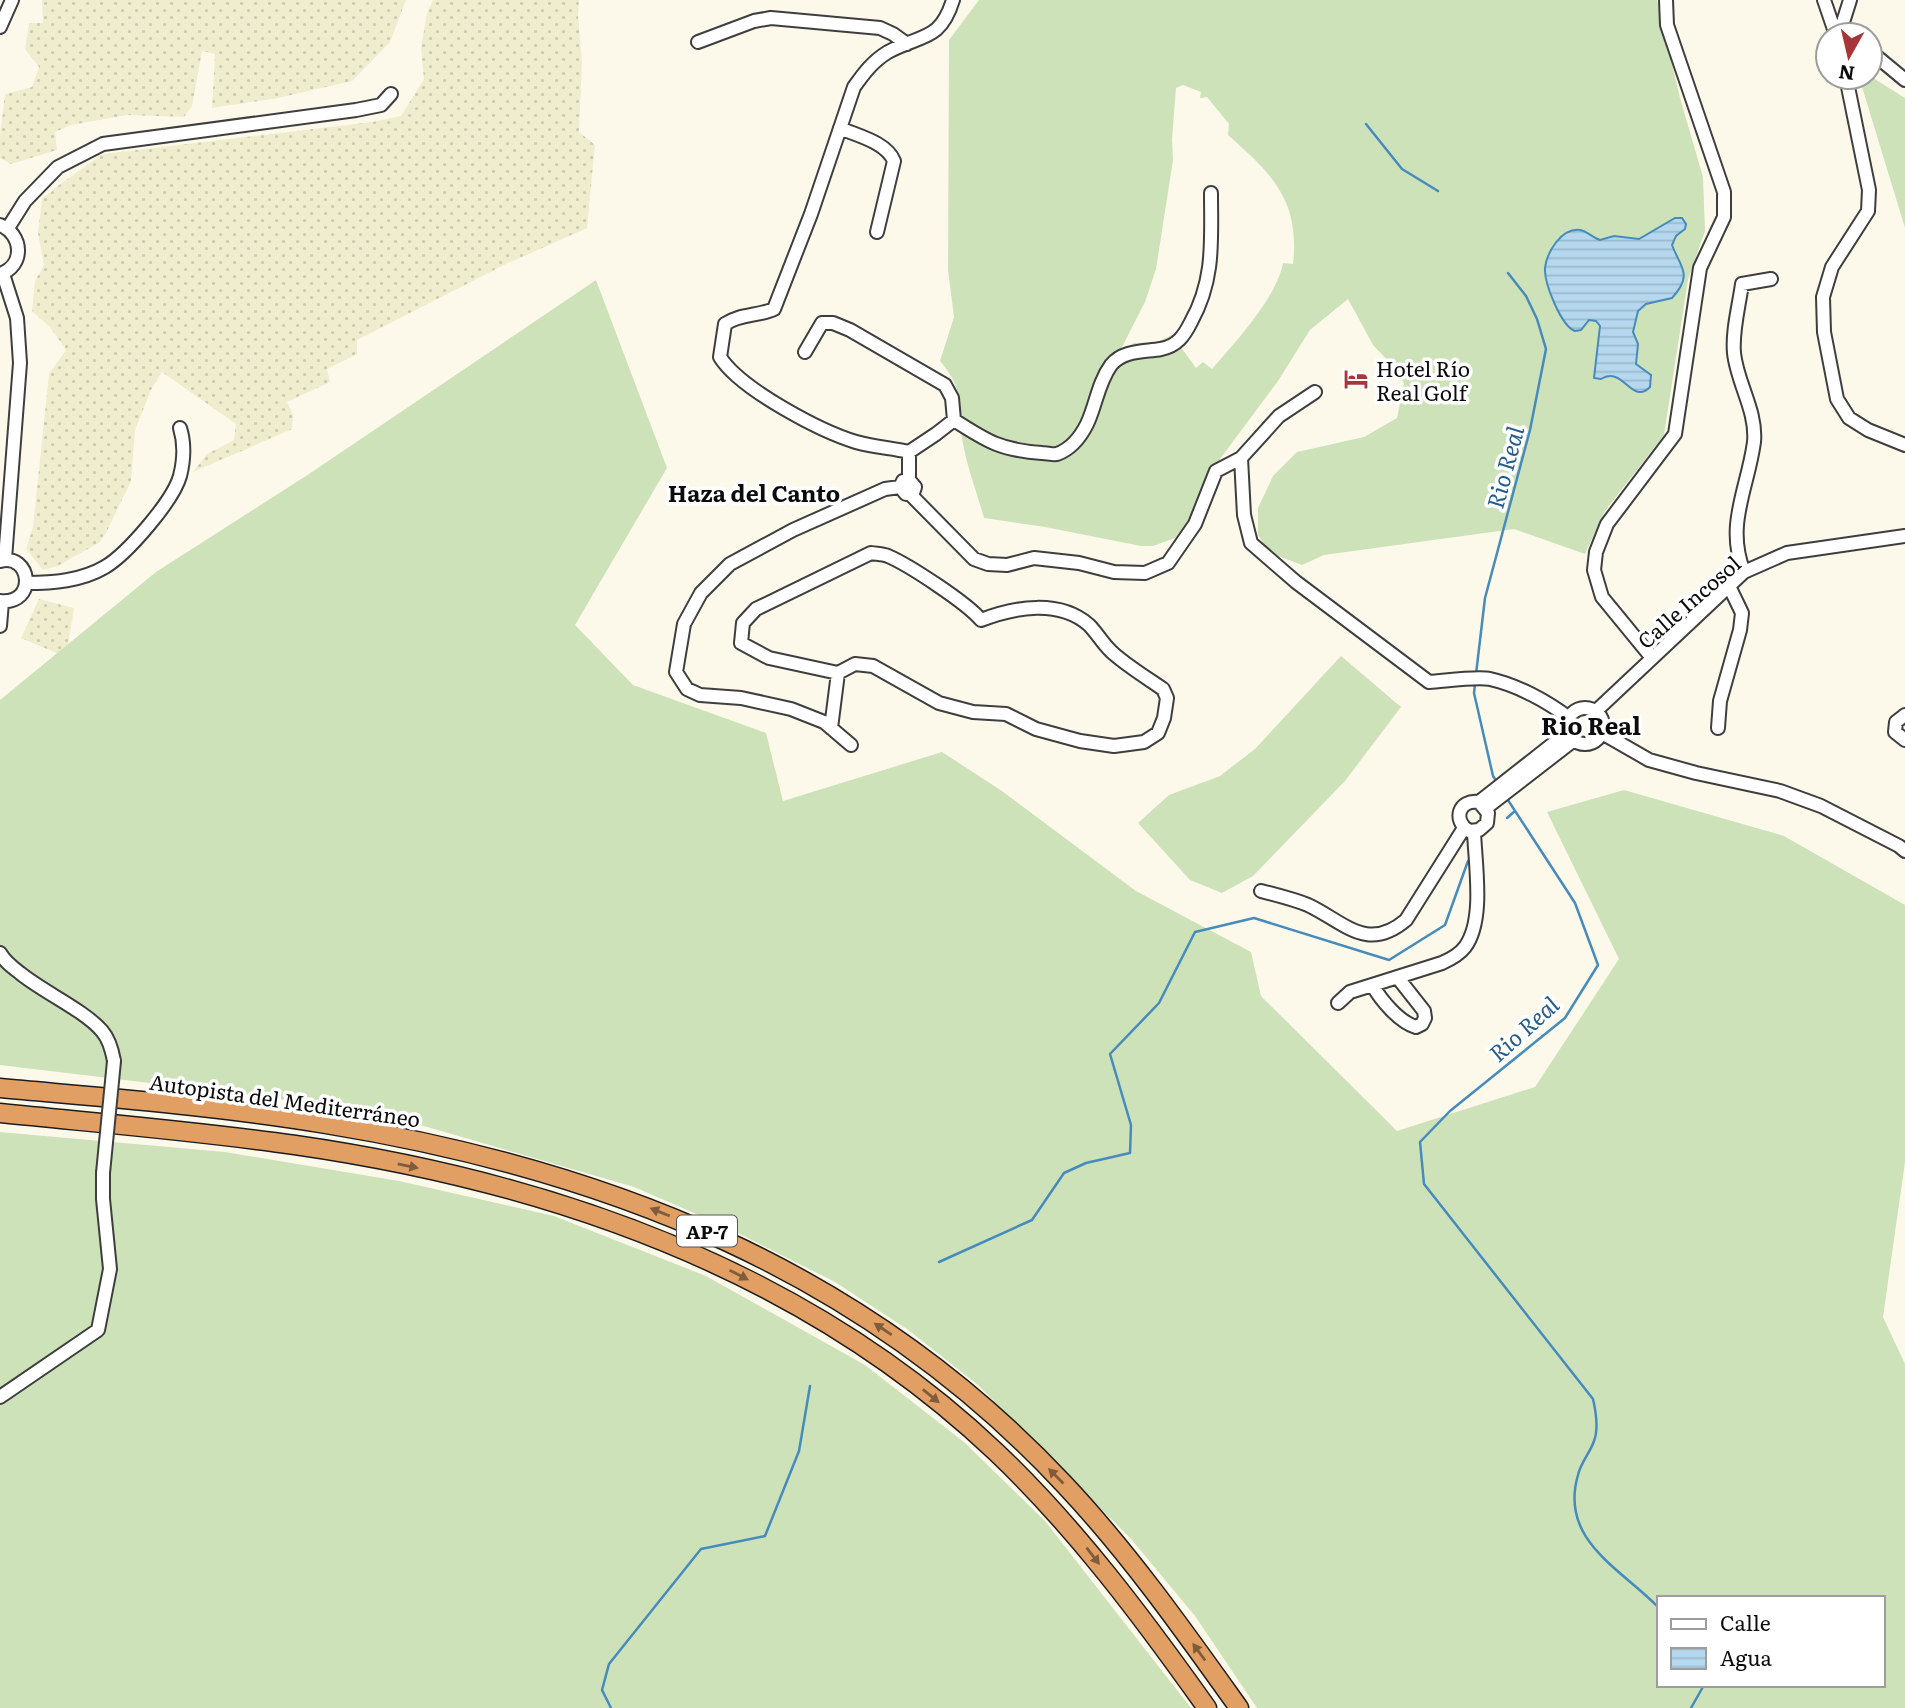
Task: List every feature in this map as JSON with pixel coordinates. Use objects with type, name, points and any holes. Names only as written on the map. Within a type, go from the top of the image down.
[{"type":"highway","points":[[0,1076],[286,1110],[325,1124]]},
{"type":"highway","name":"Autopista del Mediterráneo","points":[[0,1088],[160,1102],[325,1124],[411,1140],[509,1162],[603,1190],[695,1226],[752,1252],[844,1303],[939,1370],[1002,1424],[1063,1483],[1133,1565],[1239,1708]]},
{"type":"highway","name":"Autopista del Mediterráneo","points":[[0,1113],[215,1134],[375,1159],[434,1171],[548,1201],[677,1245],[781,1297],[873,1353],[997,1452],[1048,1505],[1113,1581],[1207,1708]]},
{"type":"highway","points":[[0,1124],[155,1136],[310,1155],[375,1159]]},
{"type":"street","points":[[0,27],[12,0]]},
{"type":"street","points":[[953,0],[945,22],[932,33],[888,52],[866,70],[854,87],[811,214],[774,309],[763,314],[733,319],[725,324],[720,357],[728,369],[779,405],[830,433],[859,443],[909,452],[954,419]]},
{"type":"street","points":[[1652,658],[1602,597],[1594,570],[1596,552],[1607,524],[1675,434],[1700,268],[1724,217],[1724,192],[1667,25],[1666,0]]},
{"type":"street","points":[[1824,0],[1832,21]]},
{"type":"street","points":[[1843,21],[1850,0]]},
{"type":"street","points":[[698,42],[754,21],[771,18],[880,29],[908,44]]},
{"type":"street","points":[[1884,63],[1905,80]]},
{"type":"street","points":[[1849,91],[1869,190],[1868,211],[1832,267],[1823,297],[1824,332],[1837,399],[1849,418],[1868,430],[1905,444]]},
{"type":"street","points":[[0,626],[1,601],[18,598],[26,583],[26,575],[21,566],[14,561],[2,560],[20,363],[17,318],[2,274],[14,265],[19,253],[18,244],[4,227],[58,167],[103,144],[356,110],[381,105],[391,94]]},
{"type":"street","points":[[840,128],[878,145],[891,153],[894,161],[877,232]]},
{"type":"street","points":[[954,419],[999,447],[1056,455],[1070,446],[1087,423],[1099,388],[1113,363],[1140,350],[1173,345],[1184,336],[1204,297],[1211,255],[1211,193]]},
{"type":"street","points":[[1744,572],[1737,555],[1736,523],[1754,439],[1749,405],[1734,354],[1735,336],[1742,284],[1771,279]]},
{"type":"street","points":[[805,352],[821,323],[833,323],[850,330],[945,385],[952,398],[954,419]]},
{"type":"street","points":[[909,452],[906,487],[974,559],[988,564],[1007,565],[1034,558],[1079,563],[1114,572],[1145,573],[1168,563],[1195,524],[1216,471],[1241,458],[1279,416],[1315,392]]},
{"type":"street","points":[[26,583],[60,583],[105,567],[146,531],[179,478],[184,443],[180,428]]},
{"type":"street","points":[[1241,458],[1244,515],[1251,543],[1296,582],[1429,682],[1488,678],[1515,688],[1556,708],[1569,718],[1571,736]]},
{"type":"street","points":[[851,745],[824,722],[792,709],[741,698],[699,695],[687,689],[676,672],[684,624],[701,593],[730,564],[793,530],[885,489],[906,487]]},
{"type":"street","name":"Calle Incosol","points":[[1596,711],[1744,572],[1787,553],[1905,536]]},
{"type":"street","points":[[871,553],[886,555],[913,571],[973,610],[981,620],[1003,611],[1032,608],[1066,610],[1089,625],[1112,653],[1163,689],[1167,698],[1158,733],[1144,742],[1114,746],[1080,741],[1036,729],[1006,714],[973,712],[939,703],[873,666],[855,664],[838,673],[769,658],[740,643],[743,623],[756,610],[871,553]]},
{"type":"street","points":[[1718,728],[1720,701],[1742,613],[1729,586]]},
{"type":"street","points":[[831,728],[838,673]]},
{"type":"street","points":[[1569,718],[1576,710],[1586,708],[1596,711],[1603,725],[1598,739],[1586,744],[1571,736]]},
{"type":"street","points":[[1905,715],[1896,722],[1895,733],[1905,740]]},
{"type":"street","points":[[1602,733],[1649,760],[1696,773],[1780,790],[1821,806],[1905,851]]},
{"type":"street","points":[[1483,805],[1571,736]]},
{"type":"street","points":[[1338,1003],[1350,992],[1455,957],[1464,949],[1472,935],[1477,917],[1469,830],[1459,819],[1461,809],[1469,802],[1483,805],[1488,813],[1487,823],[1479,830],[1469,830]]},
{"type":"street","points":[[1261,891],[1306,904],[1361,934],[1383,934],[1406,920],[1469,830]]},
{"type":"street","points":[[0,953],[4,960],[38,988],[98,1027],[109,1041],[114,1061],[103,1173],[110,1269],[98,1330],[0,1397]]},
{"type":"street","points":[[1373,986],[1378,995],[1408,1025],[1416,1027],[1422,1024],[1424,1012],[1398,978]]},
{"type":"shaded area","points":[[42,0],[406,0],[390,42],[352,81],[278,98],[212,108],[215,54],[202,51],[192,106],[184,117],[127,115],[71,125],[55,132],[57,150],[11,164],[0,158],[5,94],[32,87],[39,67],[25,49],[29,23],[43,23]]},
{"type":"shaded area","points":[[433,0],[579,0],[582,62],[579,132],[595,145],[587,228],[504,265],[357,340],[357,354],[327,369],[330,382],[287,402],[293,415],[292,429],[193,472],[207,454],[234,440],[236,424],[162,372],[151,390],[135,430],[131,481],[106,533],[100,542],[58,566],[43,570],[26,549],[33,527],[49,374],[66,350],[50,327],[32,311],[35,281],[44,265],[38,233],[42,199],[103,154],[372,122],[401,116],[424,79],[421,48],[427,13]]},
{"type":"shaded area","points":[[39,599],[74,608],[66,657],[21,638]]},
{"type":"green space","points":[[979,0],[1657,0],[1680,98],[1703,177],[1705,231],[1688,280],[1664,435],[1605,511],[1585,554],[1514,529],[1324,555],[1302,565],[1270,553],[1258,535],[1258,508],[1273,476],[1297,452],[1364,437],[1397,418],[1404,383],[1373,345],[1348,299],[1310,330],[1278,381],[1220,459],[1212,483],[1175,538],[1153,546],[1141,546],[984,518],[964,448],[957,390],[940,361],[954,317],[948,270],[949,40]],"holes":[[[1183,85],[1201,92],[1200,98],[1207,97],[1229,124],[1228,135],[1258,163],[1280,190],[1292,222],[1294,242],[1293,264],[1283,263],[1264,305],[1212,369],[1203,362],[1196,368],[1172,335],[1157,342],[1134,343],[1120,351],[1145,302],[1156,269],[1173,160],[1176,88]]]},
{"type":"green space","points":[[1884,85],[1905,98],[1905,228],[1863,91],[1884,91]]},
{"type":"green space","points":[[596,280],[667,468],[575,625],[633,685],[766,733],[783,801],[942,752],[1002,791],[1136,891],[1251,952],[1261,996],[1397,1131],[1535,1087],[1619,959],[1547,812],[1624,790],[1784,836],[1905,905],[1905,1162],[1883,1317],[1905,1364],[1905,1708],[1257,1708],[1195,1616],[1132,1540],[978,1385],[907,1329],[835,1282],[726,1227],[634,1187],[417,1124],[274,1098],[0,1065],[0,700],[156,572],[309,474]]},
{"type":"green space","points":[[1341,656],[1401,707],[1345,781],[1253,876],[1222,893],[1190,880],[1138,823],[1169,795],[1220,776],[1255,749]]},
{"type":"green space","points":[[0,1132],[225,1152],[399,1181],[554,1216],[706,1276],[865,1365],[964,1442],[1045,1521],[1191,1708],[0,1708]]},
{"type":"water","points":[[1675,218],[1682,218],[1686,224],[1672,245],[1683,271],[1682,283],[1672,298],[1646,304],[1638,311],[1633,332],[1638,344],[1636,364],[1651,375],[1650,387],[1644,392],[1638,392],[1615,377],[1594,378],[1600,326],[1596,321],[1589,320],[1581,330],[1575,331],[1559,313],[1545,275],[1546,262],[1552,248],[1561,237],[1573,230],[1583,231],[1600,240],[1614,236],[1639,239]]},
{"type":"waterway","name":"Rio Real","points":[[1366,124],[1402,169],[1438,191]]},
{"type":"waterway","name":"Rio Real","points":[[1476,674],[1485,598],[1530,430],[1546,349],[1537,319],[1526,296],[1508,273]]},
{"type":"waterway","name":"Rio Real","points":[[1475,684],[1474,693],[1493,776],[1497,782]]},
{"type":"waterway","name":"Rio Real","points":[[1506,797],[1575,903],[1598,965],[1565,1018],[1450,1111],[1420,1142],[1424,1184],[1593,1399],[1596,1436],[1578,1475],[1574,1498],[1577,1518],[1597,1551],[1657,1606]]},
{"type":"waterway","points":[[1507,818],[1515,811]]},
{"type":"waterway","points":[[939,1262],[1032,1220],[1064,1173],[1086,1163],[1130,1153],[1131,1125],[1110,1054],[1159,1003],[1195,932],[1254,918],[1389,960],[1445,925],[1468,861]]},
{"type":"waterway","points":[[611,1708],[602,1690],[609,1664],[701,1549],[765,1536],[799,1451],[810,1386]]},
{"type":"waterway","name":"Rio Real","points":[[1691,1708],[1703,1687]]},
{"type":"place","name":"Hotel Río Real Golf","points":[[1356,379]]},
{"type":"district","name":"Haza del Canto","points":[[754,492]]},
{"type":"district","name":"Rio Real","points":[[1591,724]]}]
